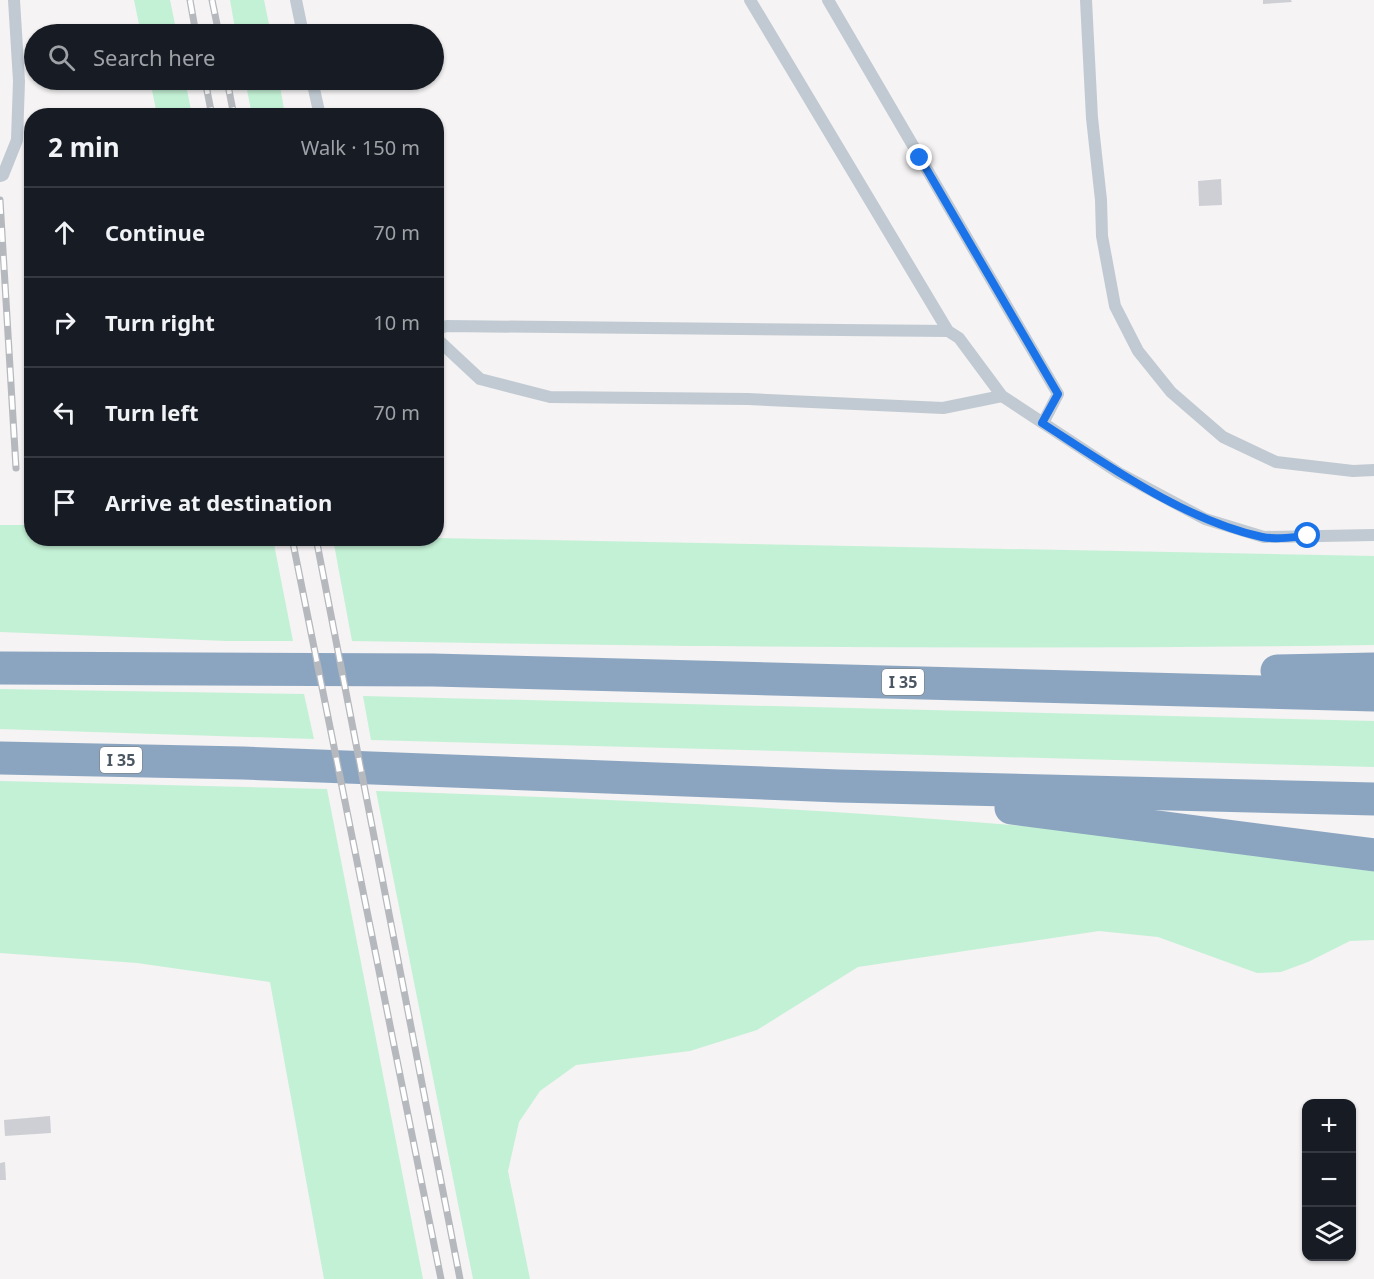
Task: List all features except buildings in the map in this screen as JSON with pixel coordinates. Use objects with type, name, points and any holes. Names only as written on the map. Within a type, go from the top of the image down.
[{"type":"highway","name":"I 35","points":[[0,668],[433,670],[1374,695]]},
{"type":"highway","points":[[909,682],[1374,669]]},
{"type":"highway","name":"I 35","points":[[0,758],[243,763],[840,786],[1374,799]]},
{"type":"highway","points":[[840,786],[1374,855]]},
{"type":"lane","points":[[0,176],[3,175],[17,140],[19,81],[14,0]]},
{"type":"lane","points":[[296,0],[301,24]]},
{"type":"lane","points":[[750,0],[948,331],[959,338],[1002,396],[1119,473],[1205,519],[1264,537],[1374,535]]},
{"type":"lane","points":[[828,0],[1058,394],[1042,423]]},
{"type":"lane","points":[[1086,0],[1092,118],[1101,200],[1102,236],[1115,306],[1138,351],[1171,392],[1223,437],[1276,462],[1353,471],[1374,470]]},
{"type":"lane","points":[[314,90],[318,108]]},
{"type":"lane","points":[[444,327],[948,331]]},
{"type":"lane","points":[[444,345],[480,379],[550,397],[748,399],[943,408],[1002,396]]},
{"type":"green space","points":[[134,0],[170,0],[175,24],[139,24]]},
{"type":"green space","points":[[230,0],[264,0],[269,24],[234,24]]},
{"type":"green space","points":[[152,90],[187,90],[191,108],[156,108]]},
{"type":"green space","points":[[247,90],[281,90],[284,108],[251,108]]},
{"type":"green space","points":[[0,525],[24,525],[24,546],[274,546],[293,641],[227,641],[0,632]]},
{"type":"green space","points":[[444,538],[1374,556],[1374,645],[863,647],[352,641],[334,546],[444,546]]},
{"type":"green space","points":[[0,689],[304,694],[314,739],[0,729]]},
{"type":"green space","points":[[363,696],[1374,721],[1374,767],[371,740]]},
{"type":"green space","points":[[0,781],[327,789],[423,1279],[324,1279],[270,982],[137,963],[0,953]]},
{"type":"green space","points":[[376,791],[751,807],[1001,824],[1250,848],[1374,864],[1374,940],[1350,941],[1308,962],[1281,972],[1257,973],[1158,937],[1099,931],[858,967],[757,1030],[690,1051],[576,1065],[540,1091],[519,1122],[508,1171],[530,1279],[473,1279]]},
{"type":"railway","points":[[190,0],[194,24]]},
{"type":"railway","points":[[212,0],[217,24]]},
{"type":"railway","points":[[207,90],[210,108]]},
{"type":"railway","points":[[229,90],[232,108]]},
{"type":"railway","points":[[0,200],[16,468]]},
{"type":"railway","points":[[294,546],[441,1279]]},
{"type":"railway","points":[[318,546],[460,1279]]},
{"type":"route","points":[[920,158],[1058,394],[1042,423],[1119,473],[1205,519],[1264,537],[1308,536]]}]
